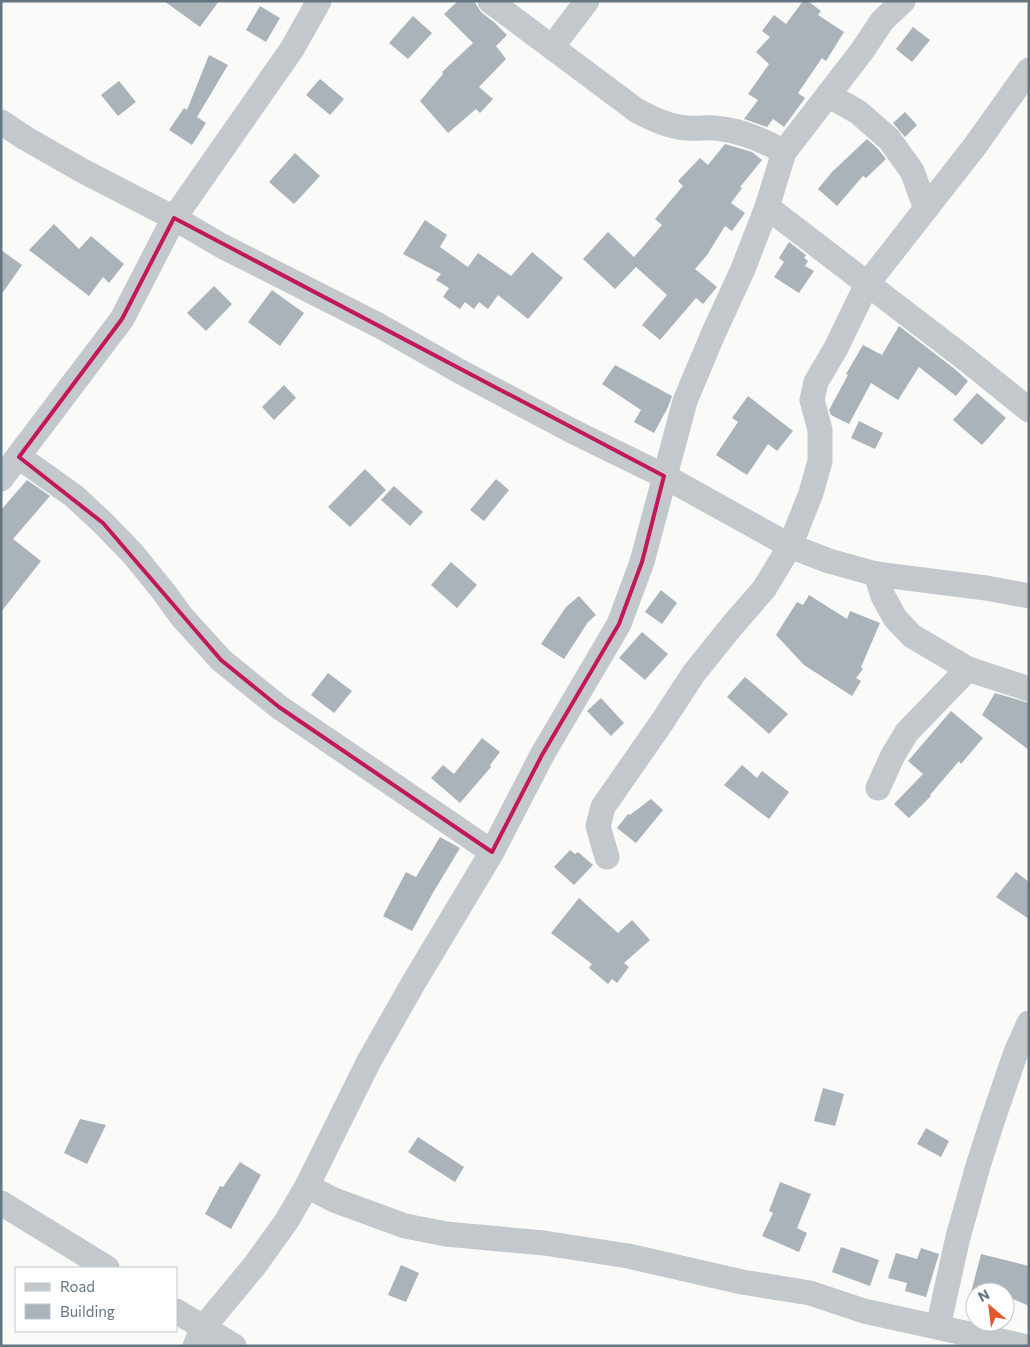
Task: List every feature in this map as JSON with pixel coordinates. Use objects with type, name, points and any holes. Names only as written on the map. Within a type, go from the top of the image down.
[{"type":"street","points":[[1,479],[122,319],[174,218],[292,49],[319,1]]},
{"type":"street","points":[[490,1],[636,110],[657,122],[686,128],[714,128],[737,132],[767,142],[784,152]]},
{"type":"street","points":[[552,47],[587,1]]},
{"type":"street","points":[[199,1337],[286,1222],[307,1186],[369,1061],[492,852],[542,755],[619,624],[642,562],[685,401],[743,270],[767,207],[784,152],[862,51],[882,21],[903,1]]},
{"type":"street","points":[[607,856],[598,826],[604,807],[694,673],[730,627],[764,589],[790,546],[811,493],[820,461],[820,430],[812,400],[816,382],[836,348],[867,284],[975,146],[1029,70]]},
{"type":"street","points":[[828,95],[858,112],[889,139],[912,171],[926,209]]},
{"type":"street","points":[[1,122],[83,171],[174,218],[222,246],[380,326],[554,422],[664,476],[790,546],[828,562],[876,574],[986,588],[1029,596]]},
{"type":"street","points":[[767,207],[967,360],[1029,410]]},
{"type":"street","points":[[19,457],[74,496],[103,522],[133,554],[182,617],[228,666],[279,707],[492,852]]},
{"type":"street","points":[[876,574],[883,596],[895,618],[912,636],[968,669],[1029,689]]},
{"type":"street","points":[[878,788],[907,732],[968,669]]},
{"type":"street","points":[[949,1335],[958,1237],[978,1166],[1013,1060],[1029,1023]]},
{"type":"street","points":[[307,1186],[334,1200],[405,1226],[446,1234],[544,1243],[628,1256],[742,1282],[810,1293],[864,1311],[949,1335],[1023,1346]]},
{"type":"street","points":[[1,1203],[105,1267]]},
{"type":"street","points":[[178,1313],[199,1337],[234,1346]]},
{"type":"highlighted area","points":[[174,218],[664,476],[642,562],[619,624],[542,755],[492,852],[279,707],[221,660],[103,523],[19,457],[122,319]]},
{"type":"building","points":[[164,1],[219,1],[200,27]]},
{"type":"building","points":[[458,1],[474,1],[481,12],[507,35],[496,46],[506,59],[479,87],[493,99],[480,113],[476,109],[448,133],[420,101],[443,74],[442,72],[473,43],[444,14]]},
{"type":"building","points":[[803,1],[808,1],[821,11],[818,15],[844,32],[826,61],[822,58],[798,93],[805,98],[784,127],[773,119],[767,127],[744,119],[758,100],[748,94],[769,64],[756,52],[770,37],[762,31],[774,15],[786,24]]},
{"type":"building","points":[[260,6],[280,18],[266,42],[246,30]]},
{"type":"building","points":[[413,16],[432,33],[408,59],[389,43]]},
{"type":"building","points":[[913,27],[930,40],[912,62],[896,49]]},
{"type":"building","points":[[209,55],[228,65],[197,117],[206,123],[192,145],[169,130],[184,108],[187,110]]},
{"type":"building","points":[[320,79],[344,99],[330,115],[306,95]]},
{"type":"building","points":[[119,81],[136,102],[118,116],[101,95]]},
{"type":"building","points":[[905,112],[917,125],[905,137],[893,123]]},
{"type":"building","points":[[867,139],[886,159],[866,178],[863,176],[837,206],[818,189],[832,172]]},
{"type":"building","points":[[725,144],[752,152],[762,160],[740,187],[742,188],[731,203],[745,213],[732,231],[725,226],[707,255],[695,269],[717,287],[703,304],[696,298],[660,340],[642,325],[667,295],[636,267],[615,289],[583,259],[608,232],[634,257],[662,225],[655,219],[683,186],[678,181],[700,158],[708,165]]},
{"type":"building","points":[[295,153],[320,176],[294,204],[269,182]]},
{"type":"building","points":[[425,220],[447,235],[440,247],[468,267],[478,253],[511,276],[532,252],[563,278],[528,319],[498,295],[488,309],[479,302],[474,309],[465,302],[460,309],[443,297],[449,288],[436,280],[441,274],[403,254]]},
{"type":"building","points":[[54,224],[79,249],[91,236],[124,264],[109,283],[103,277],[89,296],[29,250]]},
{"type":"building","points":[[789,242],[806,255],[804,258],[808,261],[805,266],[814,271],[799,293],[774,277],[784,262],[779,258]]},
{"type":"building","points":[[1,250],[22,265],[1,295]]},
{"type":"building","points":[[214,286],[232,304],[206,331],[187,313]]},
{"type":"building","points":[[272,290],[304,313],[280,346],[248,322]]},
{"type":"building","points":[[899,326],[968,381],[956,396],[919,367],[898,400],[871,383],[849,424],[831,415],[829,410],[848,375],[846,374],[863,345],[882,355]]},
{"type":"building","points":[[615,365],[672,396],[654,433],[634,422],[641,410],[602,384]]},
{"type":"building","points":[[284,385],[296,398],[274,420],[262,407]]},
{"type":"building","points":[[977,393],[1006,418],[982,445],[953,420]]},
{"type":"building","points":[[748,396],[793,431],[777,451],[768,444],[747,475],[716,455],[738,422],[732,418]]},
{"type":"building","points":[[859,421],[883,433],[875,449],[851,438]]},
{"type":"building","points":[[365,469],[386,490],[350,527],[328,507]]},
{"type":"building","points":[[496,479],[509,490],[484,521],[470,510]]},
{"type":"building","points":[[27,480],[50,496],[13,539],[41,561],[1,612],[1,510]]},
{"type":"building","points":[[394,486],[423,512],[410,526],[381,500]]},
{"type":"building","points":[[451,562],[477,585],[457,608],[431,585]]},
{"type":"building","points":[[661,590],[677,603],[662,624],[645,612]]},
{"type":"building","points":[[809,595],[847,619],[850,611],[880,623],[861,667],[863,669],[856,678],[861,681],[852,696],[804,665],[776,635],[797,602],[803,605]]},
{"type":"building","points":[[579,596],[596,615],[588,622],[564,659],[541,644],[566,607]]},
{"type":"building","points":[[642,632],[668,654],[645,680],[619,658]]},
{"type":"building","points":[[328,673],[352,691],[334,713],[311,695]]},
{"type":"building","points":[[745,677],[788,714],[769,734],[727,697]]},
{"type":"building","points":[[995,693],[1029,703],[1029,750],[982,715]]},
{"type":"building","points":[[601,698],[624,723],[611,736],[587,711]]},
{"type":"building","points":[[951,711],[983,738],[961,764],[959,761],[931,796],[909,818],[894,804],[923,774],[908,761]]},
{"type":"building","points":[[482,738],[500,752],[490,765],[491,767],[460,803],[431,778],[443,765],[454,774]]},
{"type":"building","points":[[742,765],[757,778],[762,771],[789,792],[769,819],[724,785]]},
{"type":"building","points":[[651,799],[663,810],[636,843],[617,828],[628,814],[630,815]]},
{"type":"building","points":[[440,837],[460,848],[412,931],[383,916],[406,872],[416,877]]},
{"type":"building","points":[[570,850],[575,854],[578,852],[593,865],[574,885],[554,867]]},
{"type":"building","points":[[1016,872],[1029,882],[1029,919],[996,897]]},
{"type":"building","points":[[579,898],[618,933],[632,920],[650,940],[624,963],[629,967],[617,983],[612,979],[608,984],[589,968],[592,964],[551,933]]},
{"type":"building","points":[[823,1088],[844,1094],[835,1126],[814,1121]]},
{"type":"building","points":[[80,1119],[106,1125],[87,1164],[64,1153]]},
{"type":"building","points":[[926,1128],[949,1141],[941,1157],[917,1144]]},
{"type":"building","points":[[418,1137],[464,1167],[455,1182],[408,1152]]},
{"type":"building","points":[[240,1162],[261,1175],[231,1229],[205,1214],[220,1186],[223,1187]]},
{"type":"building","points":[[780,1182],[811,1194],[797,1228],[807,1233],[799,1252],[762,1236],[773,1213],[769,1211]]},
{"type":"building","points":[[841,1247],[879,1260],[870,1286],[832,1272]]},
{"type":"building","points":[[921,1248],[939,1254],[926,1297],[905,1291],[907,1283],[888,1278],[896,1253],[917,1259]]},
{"type":"building","points":[[981,1254],[1029,1266],[1029,1306],[1015,1300],[1015,1282],[974,1282]]},
{"type":"building","points":[[401,1265],[419,1273],[406,1302],[388,1295]]}]
